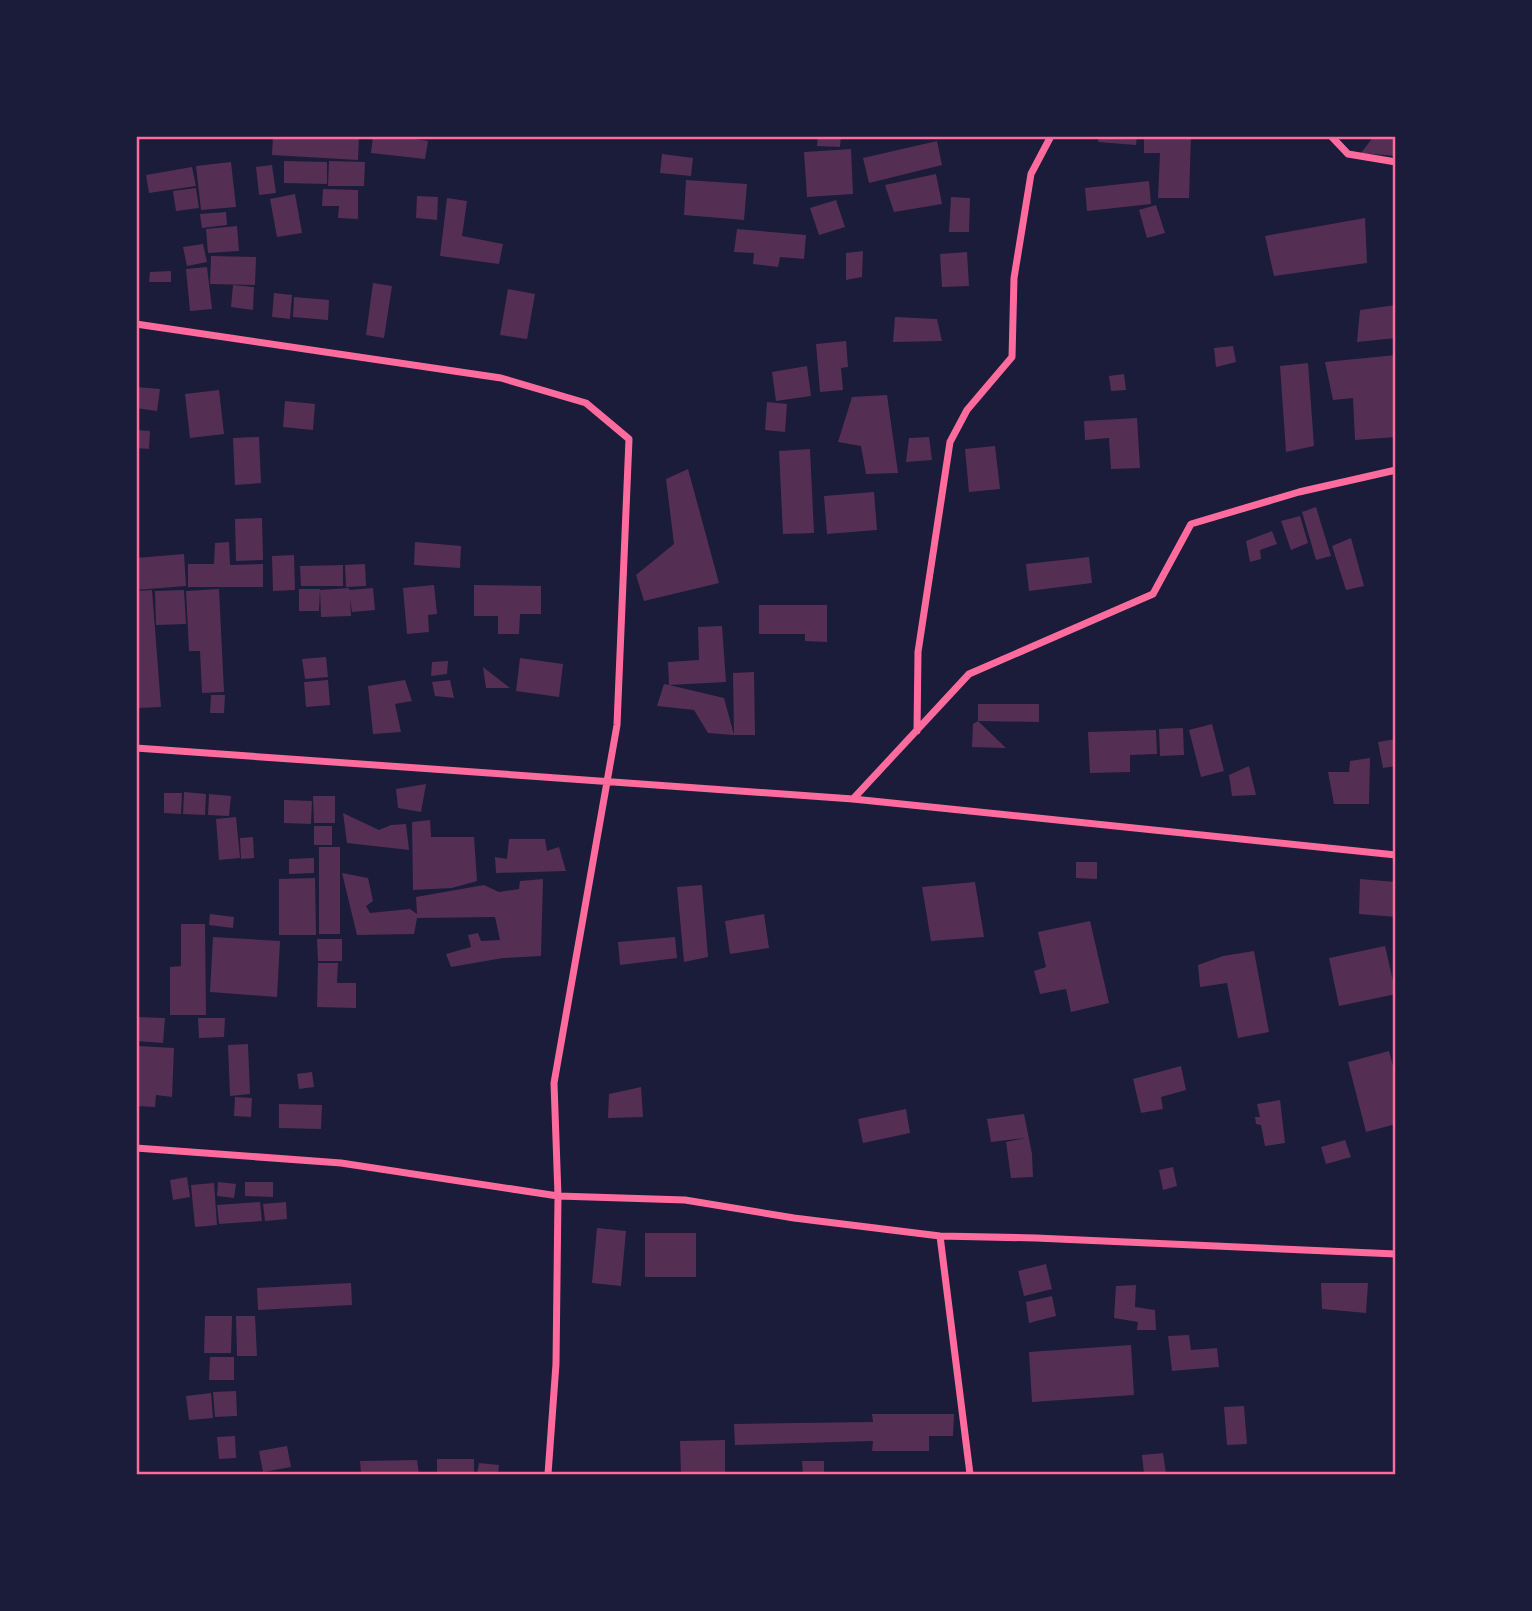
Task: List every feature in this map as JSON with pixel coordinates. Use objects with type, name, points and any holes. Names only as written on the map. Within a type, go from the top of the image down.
[{"type":"street","points":[[917,731],[918,652],[950,442],[967,410],[1012,357],[1014,278],[1031,174],[1051,136]]},
{"type":"street","points":[[1331,136],[1348,154],[1395,162]]},
{"type":"street","points":[[136,324],[501,378],[586,403],[629,439],[617,725],[554,1083],[558,1196],[556,1364],[548,1475]]},
{"type":"street","points":[[853,799],[969,674],[1153,594],[1191,524],[1299,492],[1395,470]]},
{"type":"street","points":[[136,748],[853,799],[1395,855]]},
{"type":"street","points":[[136,1148],[341,1163],[558,1196],[685,1200],[794,1218],[940,1236],[1050,1238],[1395,1254]]},
{"type":"street","points":[[940,1236],[970,1475]]},
{"type":"building","points":[[273,136],[359,136],[358,160],[272,155]]},
{"type":"building","points":[[373,136],[428,141],[425,159],[371,153]]},
{"type":"building","points":[[818,136],[841,136],[840,147],[817,146]]},
{"type":"building","points":[[1099,136],[1137,136],[1136,145],[1098,142]]},
{"type":"building","points":[[1144,136],[1191,136],[1189,198],[1158,198],[1160,153],[1144,153]]},
{"type":"building","points":[[1374,136],[1396,136],[1396,156],[1361,153]]},
{"type":"building","points":[[937,141],[942,165],[869,183],[863,158]]},
{"type":"building","points":[[851,149],[853,194],[807,197],[804,152]]},
{"type":"building","points":[[662,154],[693,158],[691,176],[660,173]]},
{"type":"building","points":[[284,161],[327,162],[327,184],[284,183]]},
{"type":"building","points":[[329,161],[365,162],[364,186],[328,186]]},
{"type":"building","points":[[231,162],[236,207],[201,210],[196,166]]},
{"type":"building","points":[[272,165],[276,193],[259,195],[256,167]]},
{"type":"building","points":[[192,167],[196,186],[149,193],[146,175]]},
{"type":"building","points":[[936,174],[942,204],[894,212],[885,185]]},
{"type":"building","points":[[686,180],[747,184],[744,220],[684,215]]},
{"type":"building","points":[[1149,181],[1151,204],[1087,211],[1085,188]]},
{"type":"building","points":[[196,188],[199,208],[176,211],[173,191]]},
{"type":"building","points":[[323,189],[358,190],[358,219],[338,218],[339,206],[322,206]]},
{"type":"building","points":[[295,194],[302,233],[277,237],[270,199]]},
{"type":"building","points":[[417,196],[438,197],[437,220],[416,218]]},
{"type":"building","points":[[951,197],[970,198],[969,232],[949,232]]},
{"type":"building","points":[[447,198],[467,201],[462,236],[503,244],[499,264],[440,256]]},
{"type":"building","points":[[836,200],[845,227],[819,235],[810,208]]},
{"type":"building","points":[[1156,205],[1165,233],[1147,238],[1139,210]]},
{"type":"building","points":[[226,212],[227,225],[202,228],[200,214]]},
{"type":"building","points":[[1365,218],[1367,263],[1274,276],[1265,236]]},
{"type":"building","points":[[237,226],[239,251],[208,253],[206,229]]},
{"type":"building","points":[[737,229],[806,235],[804,259],[780,257],[778,267],[753,264],[754,253],[734,252]]},
{"type":"building","points":[[203,244],[207,262],[187,266],[183,247]]},
{"type":"building","points":[[863,251],[862,277],[846,280],[846,253]]},
{"type":"building","points":[[967,252],[969,286],[942,287],[940,254]]},
{"type":"building","points":[[211,256],[256,257],[255,285],[210,284]]},
{"type":"building","points":[[207,267],[212,309],[190,311],[186,269]]},
{"type":"building","points":[[171,271],[171,282],[149,282],[150,272]]},
{"type":"building","points":[[373,283],[392,286],[384,338],[366,335]]},
{"type":"building","points":[[233,285],[254,287],[253,310],[231,307]]},
{"type":"building","points":[[508,289],[535,294],[527,339],[500,335]]},
{"type":"building","points":[[274,293],[292,295],[290,319],[272,317]]},
{"type":"building","points":[[294,297],[329,300],[328,320],[293,317]]},
{"type":"building","points":[[1396,305],[1396,338],[1357,342],[1360,310]]},
{"type":"building","points":[[895,317],[937,319],[942,341],[893,342]]},
{"type":"building","points":[[846,341],[848,367],[841,368],[843,390],[820,392],[816,344]]},
{"type":"building","points":[[1233,346],[1236,362],[1216,367],[1214,348]]},
{"type":"building","points":[[1396,355],[1396,437],[1355,440],[1353,398],[1333,400],[1325,362]]},
{"type":"building","points":[[1308,363],[1314,446],[1286,452],[1280,366]]},
{"type":"building","points":[[807,366],[811,396],[776,401],[772,372]]},
{"type":"building","points":[[1124,374],[1126,390],[1111,391],[1109,376]]},
{"type":"building","points":[[136,387],[160,389],[157,411],[136,408]]},
{"type":"building","points":[[219,390],[224,434],[190,438],[185,394]]},
{"type":"building","points":[[887,395],[898,473],[866,474],[861,446],[838,442],[852,397]]},
{"type":"building","points":[[285,401],[315,404],[313,430],[283,427]]},
{"type":"building","points":[[767,402],[787,404],[785,432],[765,430]]},
{"type":"building","points":[[1137,418],[1140,468],[1111,469],[1109,438],[1085,440],[1084,421]]},
{"type":"building","points":[[136,430],[150,431],[149,449],[136,448]]},
{"type":"building","points":[[259,437],[261,483],[235,485],[233,438]]},
{"type":"building","points":[[929,437],[932,460],[906,462],[909,438]]},
{"type":"building","points":[[995,446],[1000,489],[969,492],[965,449]]},
{"type":"building","points":[[810,449],[814,533],[783,534],[779,451]]},
{"type":"building","points":[[688,469],[719,583],[644,601],[636,575],[674,544],[666,479]]},
{"type":"building","points":[[874,492],[877,530],[827,534],[824,496]]},
{"type":"building","points":[[1316,507],[1331,556],[1316,560],[1302,512]]},
{"type":"building","points":[[1300,516],[1308,543],[1291,550],[1281,521]]},
{"type":"building","points":[[262,518],[263,560],[236,561],[235,519]]},
{"type":"building","points":[[1272,531],[1277,544],[1260,550],[1261,559],[1250,562],[1246,541]]},
{"type":"building","points":[[1351,538],[1364,586],[1346,590],[1332,546]]},
{"type":"building","points":[[229,542],[230,565],[263,564],[263,587],[188,587],[188,564],[214,564],[215,543]]},
{"type":"building","points":[[415,542],[461,546],[460,568],[414,565]]},
{"type":"building","points":[[184,554],[186,586],[136,590],[136,558]]},
{"type":"building","points":[[294,555],[295,590],[273,591],[272,556]]},
{"type":"building","points":[[1089,557],[1092,583],[1029,591],[1026,564]]},
{"type":"building","points":[[365,564],[366,586],[346,587],[345,565]]},
{"type":"building","points":[[343,565],[343,586],[301,586],[300,566]]},
{"type":"building","points":[[434,585],[437,614],[428,615],[429,632],[407,634],[403,588]]},
{"type":"building","points":[[474,585],[541,586],[541,614],[520,614],[519,634],[498,634],[498,616],[474,616]]},
{"type":"building","points":[[373,588],[375,610],[352,612],[350,599],[351,616],[321,617],[320,590]]},
{"type":"building","points":[[219,589],[224,692],[202,693],[200,651],[189,651],[186,591]]},
{"type":"building","points":[[299,589],[320,589],[319,611],[299,611]]},
{"type":"building","points":[[152,590],[161,707],[137,708],[136,591]]},
{"type":"building","points":[[184,590],[186,624],[156,625],[155,591]]},
{"type":"building","points":[[759,605],[827,605],[827,642],[805,641],[805,634],[759,634]]},
{"type":"building","points":[[722,626],[726,682],[669,685],[668,662],[699,660],[698,627]]},
{"type":"building","points":[[326,657],[328,677],[305,679],[302,659]]},
{"type":"building","points":[[520,658],[563,664],[559,697],[516,691]]},
{"type":"building","points":[[448,661],[447,674],[431,676],[432,662]]},
{"type":"building","points":[[483,667],[510,688],[486,688]]},
{"type":"building","points":[[754,672],[755,735],[734,735],[733,673]]},
{"type":"building","points":[[328,680],[330,705],[306,707],[304,682]]},
{"type":"building","points":[[405,680],[412,701],[395,704],[401,732],[373,734],[368,686]]},
{"type":"building","points":[[450,680],[454,698],[435,696],[432,682]]},
{"type":"building","points":[[664,684],[724,698],[734,735],[708,733],[694,710],[657,706]]},
{"type":"building","points":[[211,695],[225,695],[224,713],[210,713]]},
{"type":"building","points":[[978,704],[1039,704],[1039,722],[978,721]]},
{"type":"building","points":[[978,721],[1006,748],[972,747],[973,724]]},
{"type":"building","points":[[1212,724],[1224,771],[1201,777],[1189,730]]},
{"type":"building","points":[[1183,728],[1184,755],[1160,756],[1159,729]]},
{"type":"building","points":[[1156,730],[1157,754],[1130,755],[1130,772],[1090,773],[1088,732]]},
{"type":"building","points":[[1396,739],[1396,766],[1383,768],[1378,742]]},
{"type":"building","points":[[1370,758],[1369,804],[1334,804],[1328,772],[1349,772],[1350,761]]},
{"type":"building","points":[[1249,766],[1256,795],[1232,796],[1229,775]]},
{"type":"building","points":[[426,784],[421,812],[398,808],[396,789]]},
{"type":"building","points":[[184,792],[206,794],[205,815],[183,814]]},
{"type":"building","points":[[164,793],[182,793],[181,814],[164,813]]},
{"type":"building","points":[[209,794],[231,796],[229,816],[208,815]]},
{"type":"building","points":[[313,796],[335,796],[335,823],[314,823]]},
{"type":"building","points":[[284,800],[312,801],[311,824],[284,823]]},
{"type":"building","points":[[343,813],[379,830],[391,825],[406,824],[409,850],[347,843]]},
{"type":"building","points":[[236,817],[240,858],[219,860],[216,819]]},
{"type":"building","points":[[430,820],[431,837],[474,837],[477,881],[452,888],[413,890],[412,822]]},
{"type":"building","points":[[314,826],[332,826],[332,845],[314,845]]},
{"type":"building","points":[[253,837],[254,858],[241,859],[240,838]]},
{"type":"building","points":[[509,839],[545,839],[547,851],[559,847],[566,871],[496,873],[495,857],[507,859]]},
{"type":"building","points":[[319,847],[340,847],[340,934],[319,934]]},
{"type":"building","points":[[314,858],[314,873],[289,874],[289,859]]},
{"type":"building","points":[[1076,862],[1097,862],[1097,879],[1076,878]]},
{"type":"building","points":[[342,873],[368,878],[373,901],[366,906],[370,913],[410,909],[417,914],[416,897],[484,885],[499,892],[519,889],[520,881],[543,879],[541,956],[503,958],[451,967],[446,954],[471,947],[468,935],[478,933],[481,941],[500,940],[495,917],[417,918],[414,934],[357,935]]},
{"type":"building","points":[[315,878],[316,935],[279,935],[279,879]]},
{"type":"building","points":[[1360,879],[1396,882],[1396,917],[1359,914]]},
{"type":"building","points":[[975,882],[984,937],[931,941],[922,887]]},
{"type":"building","points":[[702,885],[708,957],[684,962],[677,887]]},
{"type":"building","points":[[210,914],[234,917],[233,928],[209,925]]},
{"type":"building","points":[[764,914],[769,948],[730,954],[725,921]]},
{"type":"building","points":[[1090,921],[1109,1003],[1071,1012],[1066,989],[1040,994],[1034,971],[1046,967],[1038,932]]},
{"type":"building","points":[[181,924],[205,924],[206,1015],[170,1015],[170,967],[181,966]]},
{"type":"building","points":[[213,937],[280,941],[277,997],[210,992]]},
{"type":"building","points":[[675,937],[677,958],[620,965],[618,942]]},
{"type":"building","points":[[317,939],[342,939],[342,961],[318,961]]},
{"type":"building","points":[[1385,946],[1396,994],[1339,1006],[1329,958]]},
{"type":"building","points":[[1254,951],[1269,1032],[1238,1038],[1227,983],[1200,987],[1198,965],[1223,956]]},
{"type":"building","points":[[318,963],[338,963],[337,983],[356,983],[356,1008],[317,1007]]},
{"type":"building","points":[[137,1017],[165,1018],[163,1043],[136,1041]]},
{"type":"building","points":[[198,1018],[225,1018],[224,1037],[199,1038]]},
{"type":"building","points":[[248,1044],[250,1094],[230,1096],[228,1045]]},
{"type":"building","points":[[138,1046],[174,1048],[172,1097],[156,1095],[155,1107],[136,1106]]},
{"type":"building","points":[[1389,1051],[1396,1077],[1396,1124],[1366,1132],[1348,1062]]},
{"type":"building","points":[[1181,1066],[1186,1090],[1161,1097],[1163,1109],[1141,1113],[1133,1079]]},
{"type":"building","points":[[312,1072],[314,1087],[299,1089],[297,1074]]},
{"type":"building","points":[[641,1087],[643,1117],[608,1118],[609,1094]]},
{"type":"building","points":[[235,1097],[252,1098],[251,1117],[234,1116]]},
{"type":"building","points":[[1280,1100],[1285,1143],[1265,1146],[1261,1125],[1256,1124],[1255,1117],[1260,1117],[1257,1104]]},
{"type":"building","points":[[279,1104],[322,1105],[321,1129],[279,1128]]},
{"type":"building","points":[[906,1109],[910,1133],[863,1143],[858,1119]]},
{"type":"building","points":[[1024,1114],[1032,1154],[1033,1177],[1011,1178],[1006,1142],[1025,1138],[991,1142],[987,1119]]},
{"type":"building","points":[[1345,1140],[1351,1157],[1326,1164],[1321,1147]]},
{"type":"building","points":[[1173,1167],[1177,1186],[1163,1190],[1159,1170]]},
{"type":"building","points":[[187,1177],[190,1197],[173,1200],[170,1180]]},
{"type":"building","points":[[218,1182],[236,1184],[234,1198],[217,1196]]},
{"type":"building","points":[[245,1182],[273,1182],[273,1197],[245,1196]]},
{"type":"building","points":[[214,1183],[217,1225],[195,1227],[191,1185]]},
{"type":"building","points":[[260,1202],[262,1221],[219,1224],[217,1205]]},
{"type":"building","points":[[286,1202],[287,1219],[265,1221],[263,1204]]},
{"type":"building","points":[[597,1228],[626,1231],[621,1286],[592,1283]]},
{"type":"building","points":[[645,1233],[696,1233],[696,1277],[645,1277]]},
{"type":"building","points":[[1046,1264],[1052,1289],[1024,1296],[1018,1271]]},
{"type":"building","points":[[351,1283],[352,1305],[258,1310],[257,1288]]},
{"type":"building","points":[[1321,1283],[1368,1283],[1366,1313],[1322,1309]]},
{"type":"building","points":[[1136,1285],[1135,1307],[1155,1310],[1156,1330],[1137,1330],[1138,1322],[1114,1318],[1116,1286]]},
{"type":"building","points":[[1052,1296],[1056,1316],[1029,1323],[1026,1302]]},
{"type":"building","points":[[205,1316],[232,1316],[231,1353],[204,1353]]},
{"type":"building","points":[[236,1316],[255,1316],[257,1356],[237,1356]]},
{"type":"building","points":[[1189,1335],[1191,1350],[1217,1348],[1219,1367],[1172,1371],[1168,1336]]},
{"type":"building","points":[[1131,1345],[1134,1395],[1032,1402],[1029,1352]]},
{"type":"building","points":[[210,1357],[234,1357],[234,1380],[209,1380]]},
{"type":"building","points":[[236,1391],[237,1416],[215,1417],[213,1392]]},
{"type":"building","points":[[211,1393],[213,1418],[189,1420],[186,1396]]},
{"type":"building","points":[[1244,1406],[1247,1444],[1227,1445],[1224,1407]]},
{"type":"building","points":[[872,1414],[954,1414],[953,1436],[929,1436],[929,1451],[872,1451],[873,1441],[735,1445],[734,1424],[873,1422]]},
{"type":"building","points":[[235,1436],[236,1458],[219,1459],[217,1437]]},
{"type":"building","points":[[725,1440],[725,1474],[681,1474],[680,1441]]},
{"type":"building","points":[[287,1446],[291,1467],[263,1472],[259,1451]]},
{"type":"building","points":[[1163,1453],[1166,1474],[1144,1474],[1142,1455]]},
{"type":"building","points":[[437,1459],[474,1459],[474,1474],[437,1474]]},
{"type":"building","points":[[417,1460],[419,1474],[361,1474],[360,1461]]},
{"type":"building","points":[[802,1461],[824,1461],[824,1474],[803,1474]]},
{"type":"building","points":[[479,1463],[499,1465],[498,1474],[477,1474]]}]
